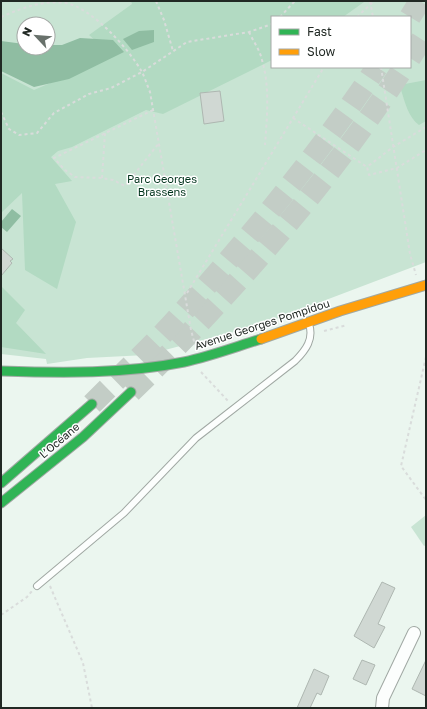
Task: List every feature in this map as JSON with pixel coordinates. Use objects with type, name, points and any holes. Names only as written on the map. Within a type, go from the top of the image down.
[{"type":"main road","name":"Avenue Georges Pompidou","points":[[1,371],[79,372],[130,369],[176,362],[213,354],[309,322],[340,310],[397,284]]},
{"type":"main road","name":"Avenue Georges Pompidou","points":[[340,310],[387,298],[426,284]]},
{"type":"main road","name":"L’Océane","points":[[1,503],[83,436],[130,392]]},
{"type":"main road","name":"L’Océane","points":[[1,483],[92,404]]},
{"type":"street","points":[[382,708],[383,698],[414,633]]},
{"type":"lane","points":[[36,586],[124,513],[196,438],[305,351],[311,337],[309,322]]},
{"type":"path","points":[[156,1],[164,20],[173,52]]},
{"type":"path","points":[[281,16],[295,1]]},
{"type":"path","points":[[370,1],[373,16]]},
{"type":"path","points":[[358,16],[374,1]]},
{"type":"path","points":[[1,17],[30,5],[66,2],[88,12],[124,47],[142,72],[150,92],[195,346]]},
{"type":"path","points":[[1,112],[9,129],[20,135],[36,132],[54,113],[89,94],[111,88],[142,72],[187,42],[249,32],[271,24]]},
{"type":"path","points":[[249,32],[262,58],[265,74],[267,114],[265,144]]},
{"type":"path","points":[[186,294],[323,68]]},
{"type":"path","points":[[381,68],[410,254],[416,274]]},
{"type":"path","points":[[153,110],[54,158],[65,170],[75,177],[102,178],[113,180],[125,186],[159,143]]},
{"type":"path","points":[[293,118],[367,167],[369,174],[397,168],[426,150]]},
{"type":"path","points":[[367,167],[393,146],[426,127]]},
{"type":"path","points":[[102,178],[105,133]]},
{"type":"path","points":[[426,357],[401,466],[426,500]]},
{"type":"path","points":[[200,367],[201,372],[223,395]]},
{"type":"path","points":[[50,575],[50,586],[83,662],[92,708]]},
{"type":"path","points":[[1,615],[27,597],[36,586]]},
{"type":"green space","name":"Parc Georges Brassens","points":[[1,1],[426,1],[426,262],[260,325],[146,355],[87,358],[47,364],[46,359],[1,354]]},
{"type":"green space","points":[[426,515],[426,545],[424,546],[411,527]]},
{"type":"shaded area","points":[[131,1],[364,2],[344,16],[271,16],[271,60],[163,114],[146,110],[72,147],[58,151],[51,157],[72,181],[55,184],[76,222],[57,289],[25,270],[22,193],[1,213],[1,73],[34,90],[113,56],[89,35],[132,4]]},
{"type":"shaded area","points":[[154,30],[154,42],[132,50],[123,39],[139,31]]},
{"type":"shaded area","points":[[80,38],[113,40],[124,52],[69,79],[34,87],[1,71],[1,41],[16,43],[16,56],[56,56],[56,45],[62,45]]},
{"type":"shaded area","points":[[426,80],[426,121],[419,125],[412,118],[401,90],[405,84]]},
{"type":"shaded area","points":[[12,209],[21,216],[7,232],[1,227],[1,222]]},
{"type":"shaded area","points":[[1,286],[25,310],[16,323],[46,354],[1,347]]},
{"type":"building","points":[[220,91],[224,121],[204,124],[200,93]]},
{"type":"building","points":[[1,248],[13,259],[10,261],[12,263],[1,276]]},
{"type":"building","points":[[382,582],[395,588],[378,624],[385,627],[374,648],[354,636]]},
{"type":"building","points":[[362,660],[375,665],[366,685],[353,679]]},
{"type":"building","points":[[426,660],[426,696],[412,689]]},
{"type":"building","points":[[314,669],[329,676],[321,695],[317,693],[310,708],[297,708]]},
{"type":"tunnel","points":[[411,16],[420,1]]},
{"type":"tunnel","points":[[411,56],[426,33]]},
{"type":"tunnel","points":[[92,404],[171,325],[253,232],[305,167],[376,68]]},
{"type":"tunnel","points":[[131,392],[206,316],[276,237],[343,154],[403,68]]},
{"type":"traffic: fast","points":[[1,371],[93,372],[139,369],[194,360],[261,339]]},
{"type":"traffic: fast","points":[[1,503],[83,437],[131,392]]},
{"type":"traffic: fast","points":[[1,483],[92,404]]},
{"type":"traffic: slow","points":[[261,339],[340,311],[426,285]]}]
